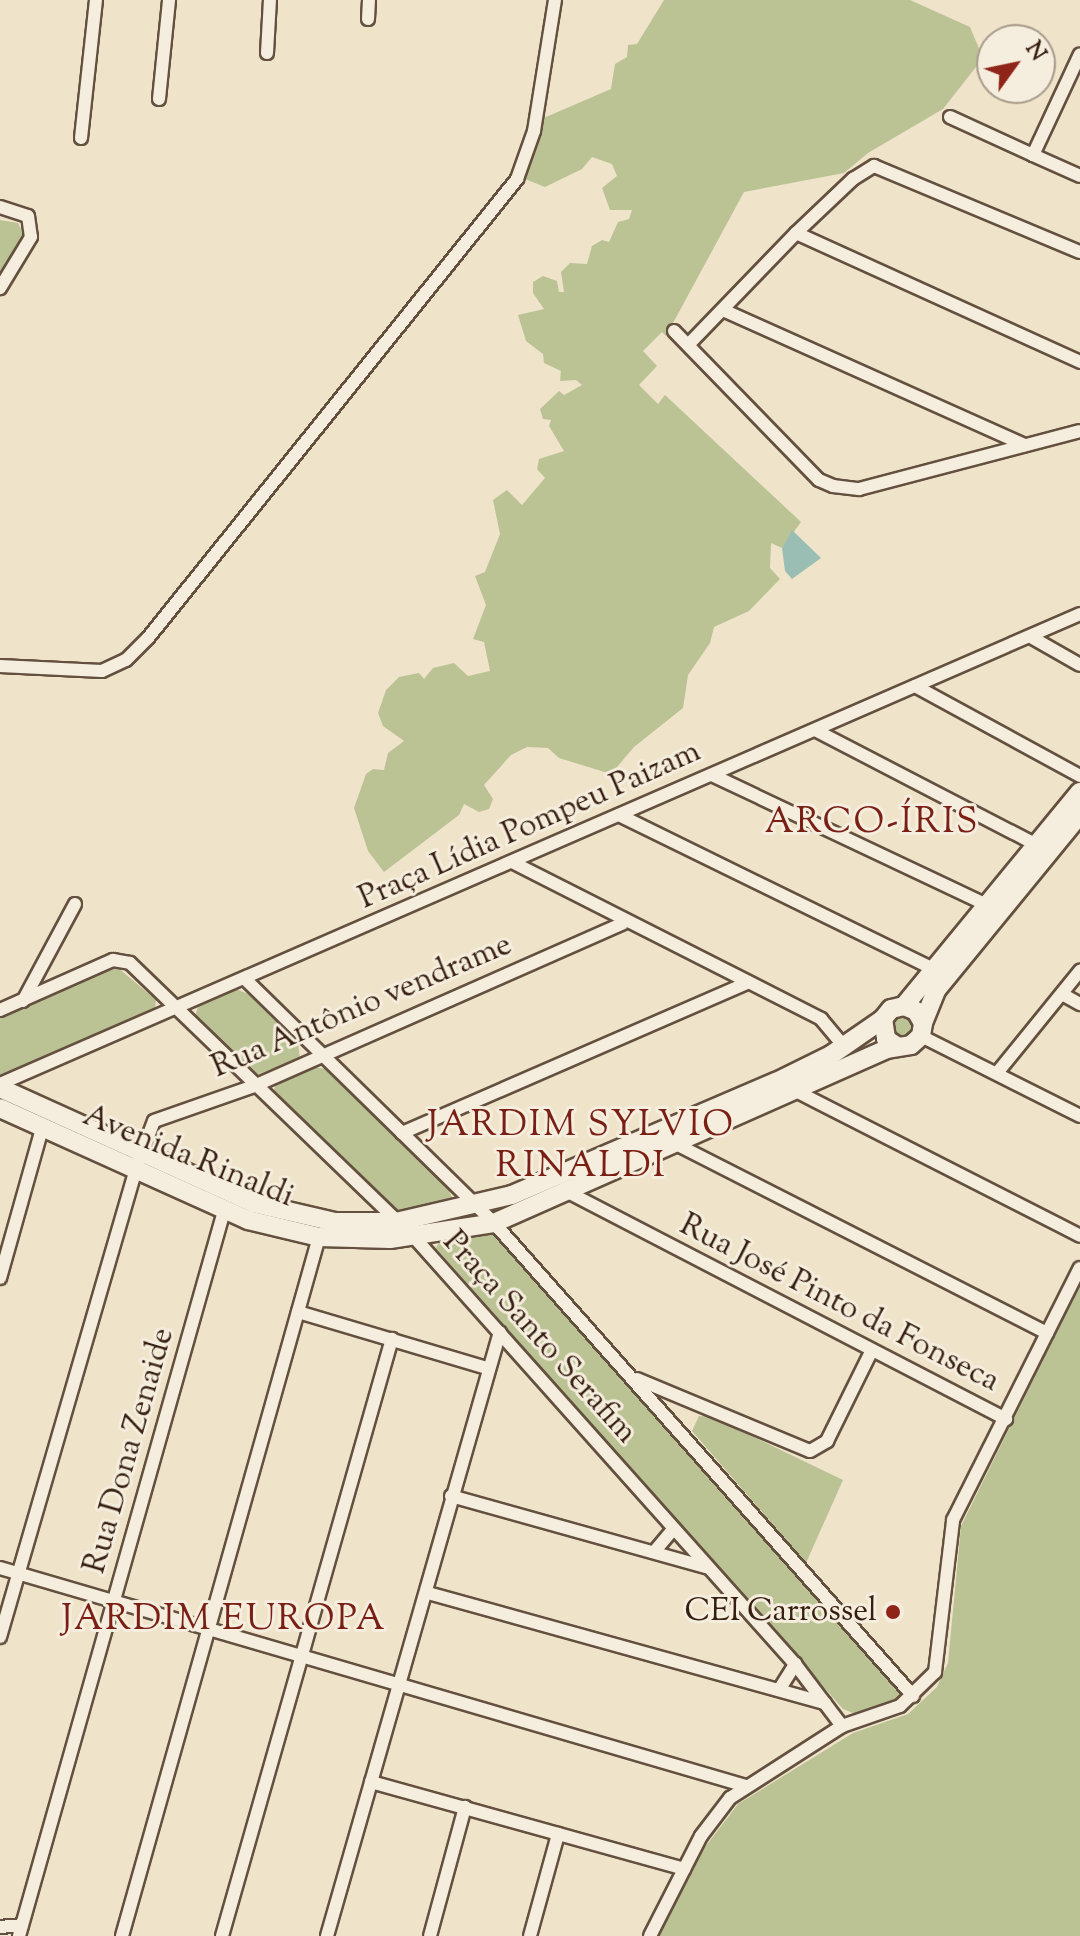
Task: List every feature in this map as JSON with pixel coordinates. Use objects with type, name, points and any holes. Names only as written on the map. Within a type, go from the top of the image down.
[{"type":"main road","points":[[922,1029],[916,1011],[904,1006],[891,1009],[883,1019],[886,1039],[898,1047],[911,1045],[922,1029],[937,989],[1035,844],[1080,792]]},
{"type":"main road","points":[[904,1006],[934,969],[1080,814]]},
{"type":"main road","name":"Avenida Rinaldi","points":[[0,1108],[42,1129],[275,1210],[335,1222],[396,1222],[477,1207],[776,1082],[844,1046],[883,1019]]},
{"type":"main road","name":"Avenida Rinaldi","points":[[0,1086],[224,1211],[319,1237],[414,1237],[494,1223],[792,1089],[898,1047]]},
{"type":"street","points":[[81,138],[96,0]]},
{"type":"street","points":[[159,99],[169,0]]},
{"type":"street","points":[[267,53],[270,0]]},
{"type":"street","points":[[368,19],[369,0]]},
{"type":"street","points":[[0,666],[102,671],[126,660],[148,638],[517,179],[532,141],[555,0]]},
{"type":"street","points":[[1033,155],[1080,54]]},
{"type":"street","points":[[950,117],[1080,176]]},
{"type":"street","points":[[688,345],[796,233],[853,179],[874,166],[890,168],[1080,252]]},
{"type":"street","points":[[0,207],[28,216],[31,237],[0,288]]},
{"type":"street","points":[[796,233],[1080,362]]},
{"type":"street","points":[[723,310],[1025,445]]},
{"type":"street","points":[[674,331],[819,480],[833,486],[859,489],[1080,431]]},
{"type":"street","name":"Praça Lídia Pompeu Paizam","points":[[0,1086],[173,1007],[246,980],[1080,614]]},
{"type":"street","points":[[1031,637],[1080,665]]},
{"type":"street","points":[[915,686],[1080,776]]},
{"type":"street","points":[[815,730],[1035,844]]},
{"type":"street","points":[[712,775],[993,907]]},
{"type":"street","points":[[619,815],[934,969]]},
{"type":"street","points":[[512,862],[623,923],[821,1019],[844,1046]]},
{"type":"street","points":[[0,1010],[23,1001],[75,904]]},
{"type":"street","name":"Rua Antônio vendrame","points":[[0,1637],[150,1126],[158,1118],[254,1086],[623,923]]},
{"type":"street","name":"Praça Santo Serafim","points":[[23,1001],[118,959],[130,963],[254,1086],[414,1237],[795,1664],[842,1726]]},
{"type":"street","points":[[997,1073],[1080,971]]},
{"type":"street","name":"Praça Santo Serafim","points":[[246,980],[494,1223],[913,1696]]},
{"type":"street","points":[[402,1133],[749,982]]},
{"type":"street","points":[[1062,994],[1080,1004]]},
{"type":"street","points":[[922,1029],[1080,1116]]},
{"type":"street","points":[[792,1089],[1080,1236]]},
{"type":"street","points":[[0,1278],[42,1129]]},
{"type":"street","points":[[672,1142],[1047,1333]]},
{"type":"street","name":"Rua José Pinto da Fonseca","points":[[564,1190],[871,1352],[1006,1419]]},
{"type":"street","name":"Rua Dona Zenaide","points":[[20,1931],[224,1211]]},
{"type":"street","points":[[122,1936],[212,1630],[319,1237]]},
{"type":"street","points":[[650,1936],[714,1818],[746,1786],[842,1726],[889,1711],[913,1696],[939,1662],[953,1520],[1080,1268]]},
{"type":"street","points":[[298,1312],[487,1368]]},
{"type":"street","points":[[327,1936],[428,1593],[451,1496],[500,1332]]},
{"type":"street","points":[[222,1936],[304,1657],[392,1339]]},
{"type":"street","points":[[634,1378],[810,1451],[827,1441],[871,1352]]},
{"type":"street","points":[[451,1496],[709,1568]]},
{"type":"street","points":[[654,1552],[673,1529]]},
{"type":"street","points":[[0,1568],[746,1786]]},
{"type":"street","points":[[428,1593],[826,1703]]},
{"type":"street","points":[[779,1690],[795,1664]]},
{"type":"street","points":[[371,1782],[684,1869]]},
{"type":"street","points":[[430,1936],[465,1807]]},
{"type":"street","points":[[530,1936],[558,1834]]},
{"type":"street","points":[[0,1927],[20,1931]]},
{"type":"green space","points":[[664,0],[910,0],[970,27],[976,41],[976,67],[943,109],[868,153],[844,173],[744,192],[666,336],[662,332],[643,351],[657,366],[639,385],[658,404],[665,395],[801,522],[782,548],[771,543],[770,568],[780,579],[749,611],[714,627],[710,643],[688,675],[683,708],[634,747],[611,774],[559,758],[548,748],[527,747],[511,755],[484,785],[493,799],[489,809],[479,812],[464,804],[459,815],[384,872],[368,851],[354,808],[366,774],[373,769],[384,770],[388,753],[404,741],[383,726],[378,713],[386,690],[399,677],[419,673],[424,679],[433,668],[454,663],[468,676],[490,671],[484,642],[473,639],[486,605],[475,576],[485,572],[500,534],[493,500],[507,490],[522,505],[545,478],[537,469],[539,459],[564,451],[549,426],[551,420],[543,419],[540,409],[559,391],[564,395],[582,385],[576,380],[560,381],[561,371],[544,363],[543,354],[526,341],[518,315],[544,309],[533,293],[533,282],[543,276],[557,281],[559,292],[564,292],[561,272],[570,263],[587,264],[592,246],[602,240],[609,242],[618,222],[629,219],[632,210],[610,210],[602,188],[617,176],[612,164],[592,157],[582,169],[545,187],[525,179],[539,120],[611,89],[615,64],[627,57],[628,45],[637,44]]},
{"type":"green space","points":[[0,220],[18,223],[25,237],[0,276]]},
{"type":"green space","points":[[116,966],[156,1000],[155,1009],[0,1075],[0,1016]]},
{"type":"green space","points":[[236,989],[248,994],[298,1043],[300,1058],[256,1075],[195,1017],[198,1006]]},
{"type":"green space","points":[[905,1012],[917,1025],[907,1040],[893,1037],[890,1020]]},
{"type":"green space","points":[[312,1067],[327,1069],[446,1183],[453,1200],[398,1214],[273,1093],[276,1083]]},
{"type":"green space","points":[[492,1229],[899,1689],[900,1701],[858,1715],[843,1709],[436,1248],[441,1238]]},
{"type":"green space","points":[[1080,1285],[1080,1936],[659,1936],[705,1847],[738,1804],[853,1733],[908,1714],[937,1687],[948,1663],[961,1526]]},
{"type":"green space","points":[[699,1416],[712,1417],[843,1480],[806,1563],[692,1431]]},
{"type":"water","points":[[792,530],[821,558],[792,579],[785,571],[782,548]]},
{"type":"place","name":"CEI Carrossel","points":[[893,1612]]},
{"type":"district","name":"ARCO-ÍRIS","points":[[872,824]]},
{"type":"district","name":"JARDIM SYLVIO RINALDI","points":[[581,1146]]},
{"type":"district","name":"JARDIM EUROPA","points":[[224,1621]]}]
